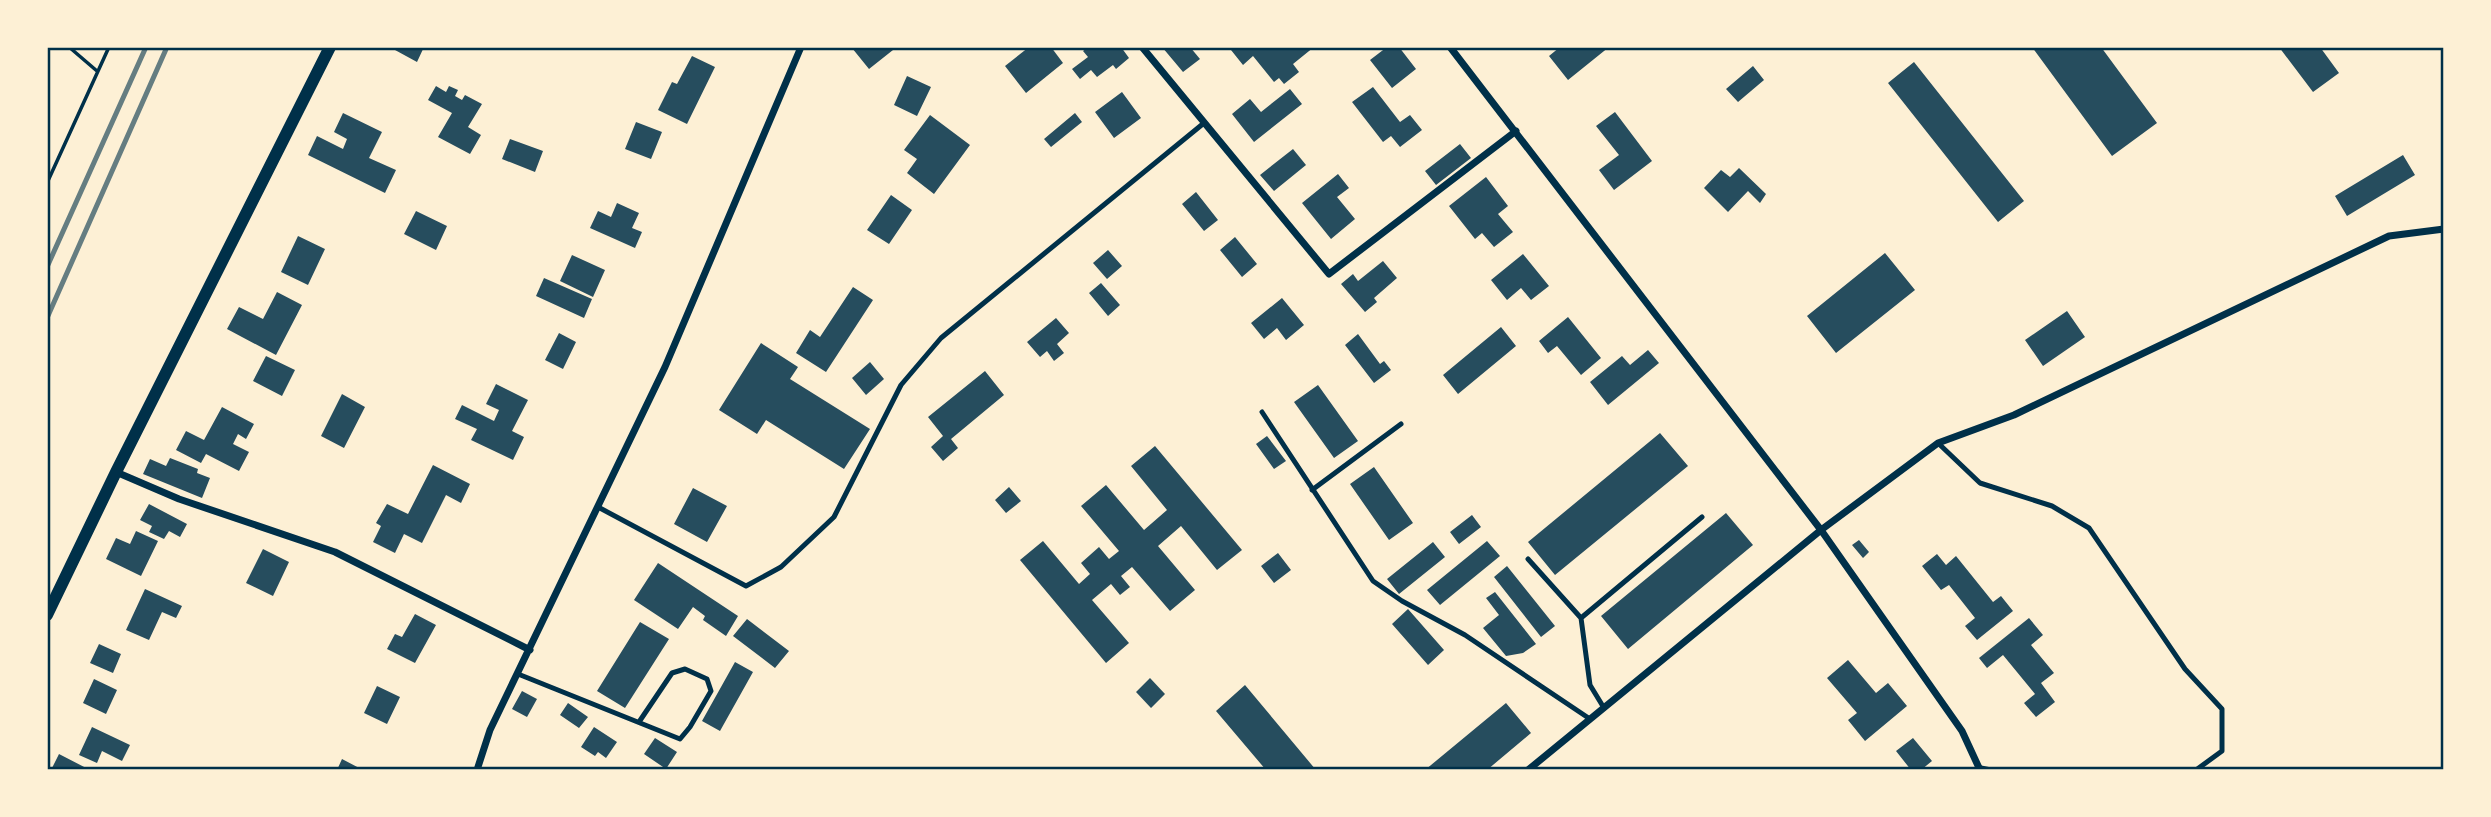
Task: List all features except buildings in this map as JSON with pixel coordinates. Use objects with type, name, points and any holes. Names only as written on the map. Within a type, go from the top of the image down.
[{"type":"street","points":[[47,615],[330,47]]},
{"type":"street","points":[[477,770],[490,730],[665,367],[801,47]]},
{"type":"street","points":[[1142,47],[1329,274],[1516,131]]},
{"type":"street","points":[[1450,47],[1821,530],[1962,731],[1981,769]]},
{"type":"street","points":[[1528,770],[1821,530],[1938,443],[2014,415],[2389,236],[2444,229]]},
{"type":"street","points":[[117,472],[179,499],[335,552],[530,650]]},
{"type":"lane","points":[[598,507],[746,586],[781,567],[834,517],[901,385],[941,338],[1205,123]]},
{"type":"lane","points":[[1262,412],[1373,582],[1465,635],[1590,719]]},
{"type":"lane","points":[[1312,490],[1401,424]]},
{"type":"lane","points":[[1938,443],[1980,482],[2052,506],[2089,528],[2185,669],[2222,709],[2222,751],[2196,770]]},
{"type":"lane","points":[[1581,618],[1702,517]]},
{"type":"lane","points":[[1528,559],[1581,618],[1590,685],[1604,708]]},
{"type":"lane","points":[[518,674],[639,722],[680,738],[690,727],[711,691],[707,680],[685,669],[672,673],[639,722]]},
{"type":"lane","points":[[1981,769],[1991,770]]},
{"type":"path","points":[[68,47],[97,71]]},
{"type":"path","points":[[47,183],[109,47]]},
{"type":"railway","points":[[47,267],[146,47]]},
{"type":"railway","points":[[47,318],[167,47]]}]
